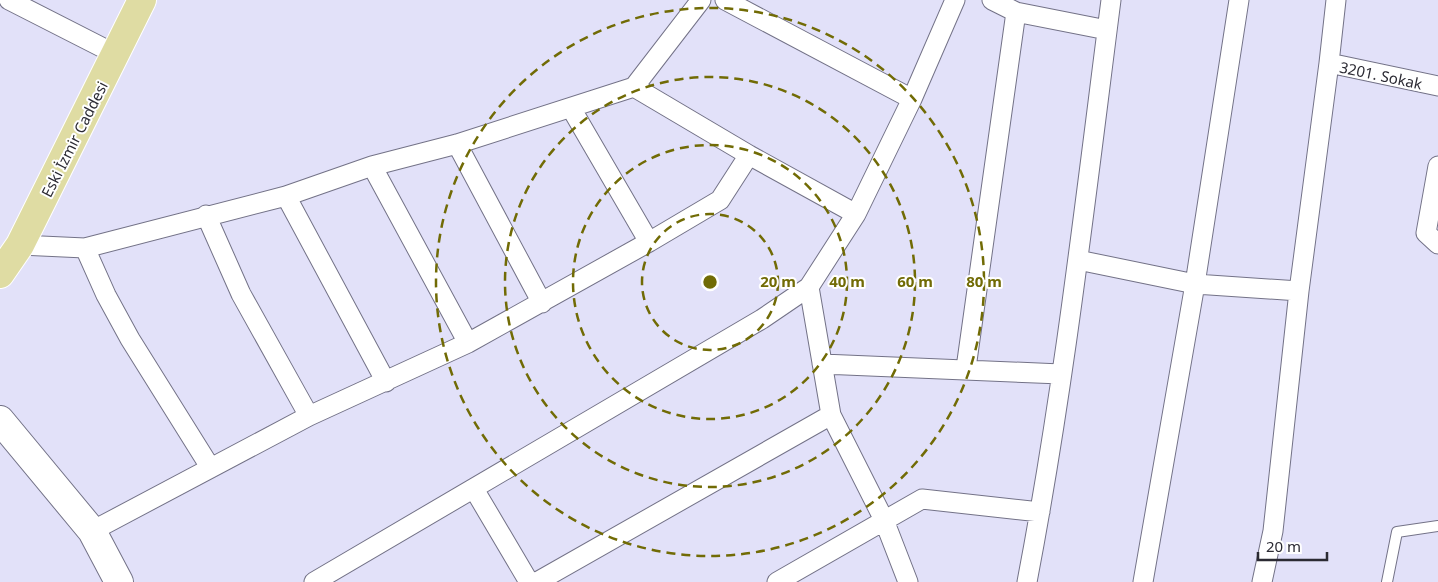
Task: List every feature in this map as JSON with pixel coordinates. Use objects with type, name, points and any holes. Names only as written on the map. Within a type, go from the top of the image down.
[{"type":"main road","name":"Eski İzmir Caddesi","points":[[0,274],[20,245],[117,55],[142,0]]},
{"type":"main road","points":[[0,420],[92,531],[119,582]]},
{"type":"street","points":[[9,0],[117,55]]},
{"type":"street","points":[[20,245],[85,248],[206,215],[286,196],[372,166],[457,144],[634,87],[701,0]]},
{"type":"street","points":[[725,0],[912,99]]},
{"type":"street","points":[[314,582],[762,319],[809,287],[856,214],[912,99],[955,0]]},
{"type":"street","points":[[992,0],[1016,12],[1107,30]]},
{"type":"street","points":[[1027,582],[1040,512],[1078,260],[1111,0]]},
{"type":"street","points":[[1143,582],[1195,284],[1239,0]]},
{"type":"street","name":"3201. Sokak","points":[[1336,0],[1328,63],[1438,86]]},
{"type":"street","points":[[966,368],[1016,12]]},
{"type":"street","points":[[1262,582],[1273,531],[1299,292],[1328,63]]},
{"type":"street","points":[[634,87],[749,155],[856,214]]},
{"type":"street","points":[[572,108],[649,242]]},
{"type":"street","points":[[457,144],[542,303]]},
{"type":"street","points":[[92,531],[210,466],[309,416],[468,343],[649,242],[720,200],[749,155]]},
{"type":"street","points":[[372,166],[468,343]]},
{"type":"street","points":[[1438,166],[1426,233],[1438,244]]},
{"type":"street","points":[[286,196],[386,382]]},
{"type":"street","points":[[206,215],[241,294],[309,416]]},
{"type":"street","points":[[85,248],[106,295],[130,339],[210,466]]},
{"type":"street","points":[[1078,260],[1195,284],[1299,292]]},
{"type":"street","points":[[809,287],[831,415],[884,520],[908,582]]},
{"type":"street","points":[[822,364],[966,368],[1061,374]]},
{"type":"street","points":[[537,582],[831,415]]},
{"type":"street","points":[[474,489],[529,582]]},
{"type":"street","points":[[777,582],[922,499],[1040,512]]},
{"type":"lane","points":[[1387,582],[1398,532],[1438,526]]}]
